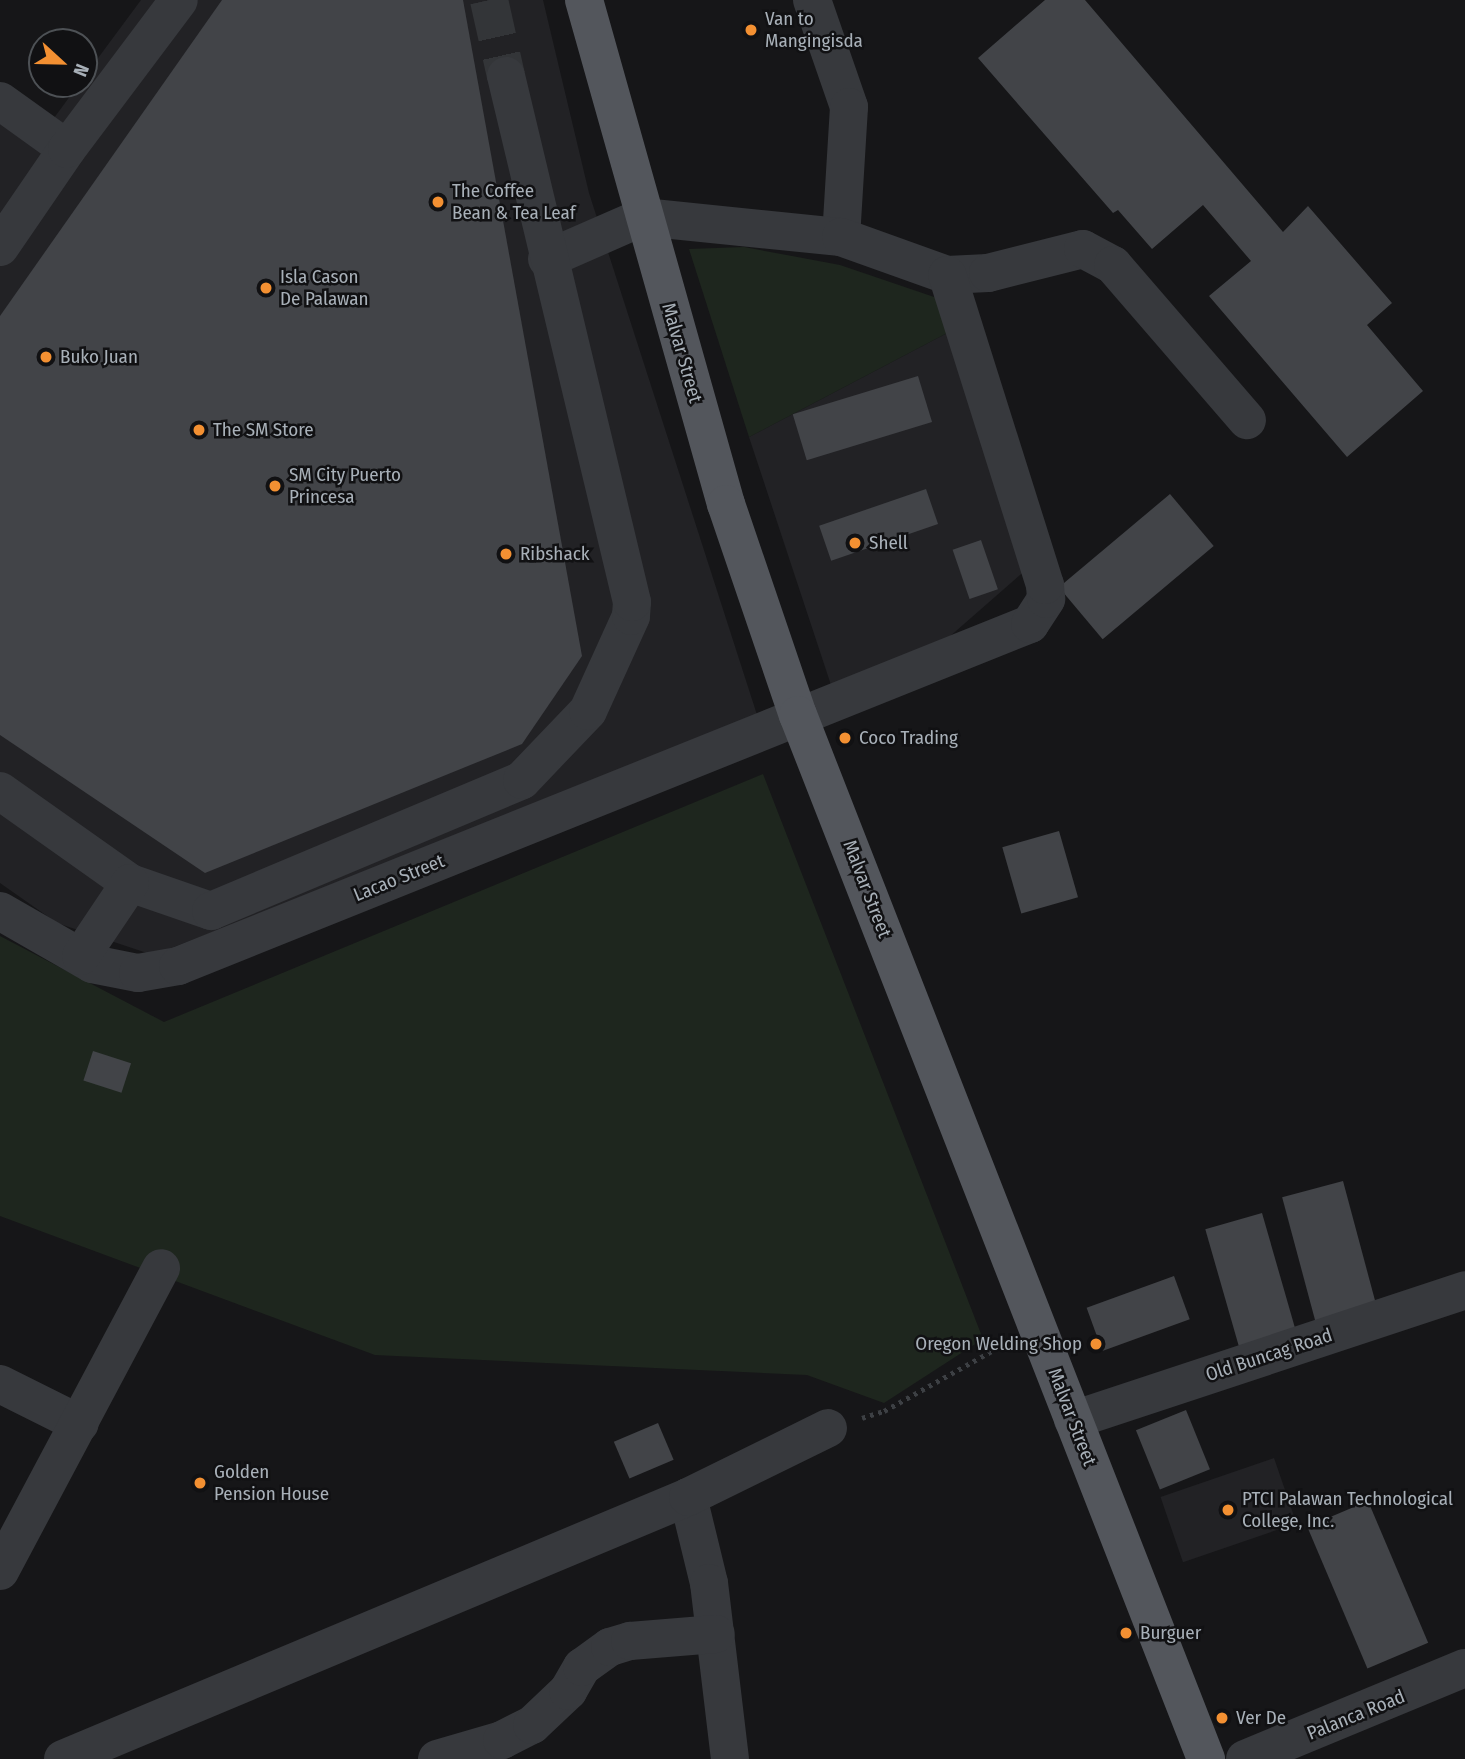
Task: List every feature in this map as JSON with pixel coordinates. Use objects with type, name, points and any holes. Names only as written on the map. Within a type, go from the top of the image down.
[{"type":"main road","name":"Malvar Street","points":[[584,0],[726,504],[798,715],[1206,1759]]},
{"type":"street","points":[[0,247],[67,149],[179,0]]},
{"type":"street","points":[[812,0],[849,107],[841,237]]},
{"type":"street","points":[[0,792],[130,883],[211,911],[523,780],[587,711],[631,616],[632,602],[547,258],[506,76]]},
{"type":"street","points":[[0,101],[67,149]]},
{"type":"street","points":[[547,258],[643,217],[841,237],[947,275],[988,273],[1064,252],[1083,250],[1100,255],[1247,420]]},
{"type":"street","name":"Lacao Street","points":[[0,912],[92,964],[138,973],[211,955],[798,715],[1031,624],[1046,599],[1045,585],[947,275]]},
{"type":"street","points":[[81,956],[130,883]]},
{"type":"street","points":[[0,1571],[161,1268]]},
{"type":"street","name":"Old Buncag Road","points":[[1073,1420],[1465,1290]]},
{"type":"street","points":[[0,1384],[80,1424]]},
{"type":"street","points":[[63,1759],[688,1497],[828,1428]]},
{"type":"street","points":[[688,1497],[716,1634],[730,1759]]},
{"type":"street","points":[[437,1759],[502,1740],[532,1725],[568,1691],[582,1667],[610,1647],[630,1641],[716,1634]]},
{"type":"street","name":"Palanca Road","points":[[1245,1759],[1465,1668]]},
{"type":"path","points":[[828,1428],[884,1411],[1037,1326]]},
{"type":"shaded area","name":"SM City Puerto Princesa","points":[[141,0],[543,0],[589,193],[759,721],[153,955],[57,923],[0,883],[0,84],[51,122],[69,98],[98,98],[98,58]]},
{"type":"shaded area","points":[[744,247],[840,265],[940,299],[949,332],[749,437],[689,249]]},
{"type":"shaded area","points":[[949,332],[1028,568],[932,652],[832,688],[749,437]]},
{"type":"shaded area","points":[[763,774],[983,1339],[884,1403],[807,1375],[375,1355],[0,1216],[0,936],[164,1022]]},
{"type":"shaded area","name":"PTCI Palawan Technological College, Inc.","points":[[1274,1458],[1296,1523],[1183,1562],[1161,1497]]},
{"type":"building","name":"SM City Puerto Princesa","points":[[222,0],[463,0],[582,656],[522,744],[205,873],[0,735],[0,316]]},
{"type":"building","points":[[1045,0],[1085,0],[1283,232],[1308,206],[1392,303],[1367,325],[1423,391],[1347,457],[1209,296],[1251,261],[1203,205],[1152,249],[1118,210],[1113,213],[978,58]]},
{"type":"building","points":[[918,376],[932,422],[807,460],[793,414]]},
{"type":"building","name":"Shell","points":[[926,489],[938,524],[831,561],[819,526]]},
{"type":"building","points":[[1170,494],[1214,546],[1103,639],[1059,587]]},
{"type":"building","points":[[981,540],[998,589],[970,599],[953,550]]},
{"type":"building","points":[[1059,831],[1078,897],[1021,914],[1002,847]]},
{"type":"building","points":[[93,1051],[131,1063],[121,1093],[83,1080]]},
{"type":"building","points":[[1343,1181],[1377,1309],[1316,1325],[1282,1197]]},
{"type":"building","points":[[1262,1213],[1297,1335],[1240,1351],[1205,1229]]},
{"type":"building","points":[[1174,1276],[1190,1319],[1102,1351],[1087,1308]]},
{"type":"building","points":[[1186,1410],[1210,1469],[1160,1490],[1136,1430]]},
{"type":"building","points":[[658,1423],[674,1460],[629,1479],[614,1442]]},
{"type":"building","points":[[1368,1501],[1428,1643],[1367,1669],[1307,1527]]},
{"type":"tunnel","points":[[489,0],[506,76]]},
{"type":"place","name":"Van to Mangingisda","points":[[751,30]]},
{"type":"place","name":"The Coffee Bean & Tea Leaf","points":[[438,202]]},
{"type":"place","name":"Isla Cason De Palawan","points":[[266,288]]},
{"type":"place","name":"Buko Juan","points":[[46,357]]},
{"type":"place","name":"The SM Store","points":[[199,430]]},
{"type":"place","name":"SM City Puerto Princesa","points":[[275,486]]},
{"type":"place","name":"Shell","points":[[855,543]]},
{"type":"place","name":"Ribshack","points":[[506,554]]},
{"type":"place","name":"Coco Trading","points":[[845,738]]},
{"type":"place","name":"Oregon Welding Shop","points":[[1096,1344]]},
{"type":"place","name":"Golden Pension House","points":[[200,1483]]},
{"type":"place","name":"PTCI Palawan Technological College, Inc.","points":[[1228,1510]]},
{"type":"place","name":"Burguer","points":[[1126,1633]]},
{"type":"place","name":"Ver De","points":[[1222,1718]]}]
